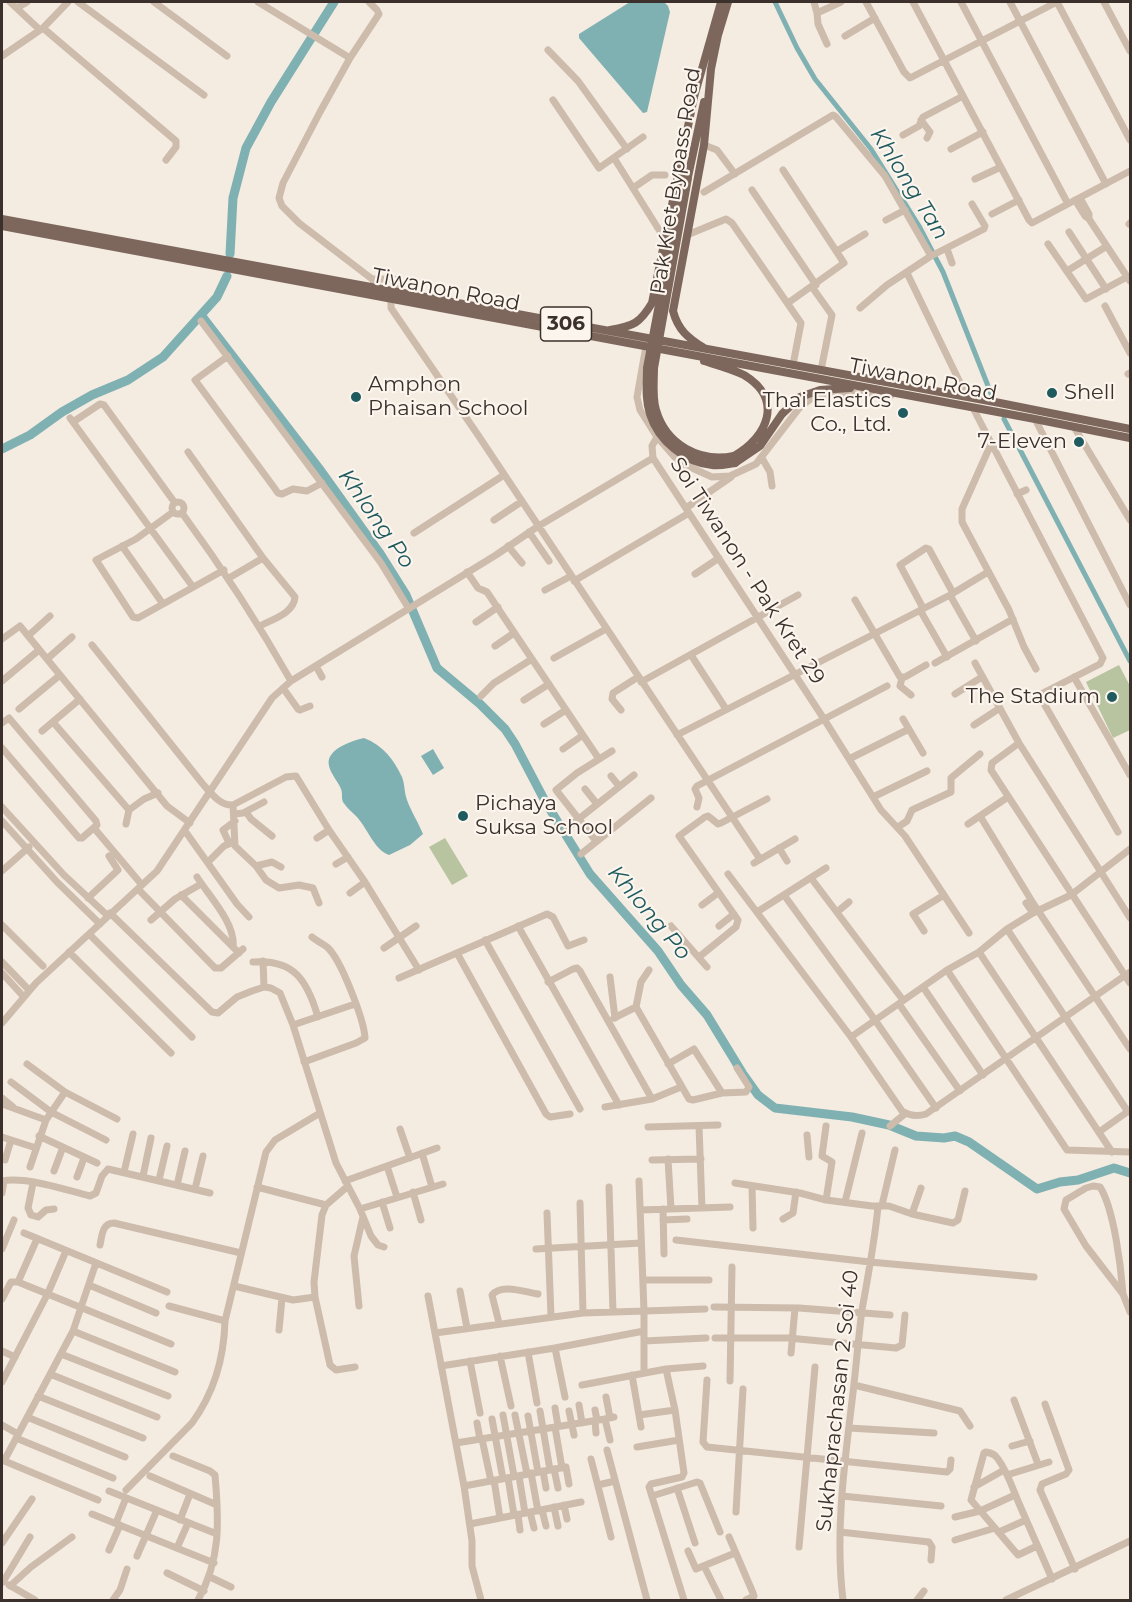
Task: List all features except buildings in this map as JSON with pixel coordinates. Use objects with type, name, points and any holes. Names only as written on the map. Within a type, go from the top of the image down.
[{"type":"main road","name":"Pak Kret Bypass Road","points":[[604,331],[630,326],[642,319],[652,303],[701,71],[721,2]]},
{"type":"main road","name":"Pak Kret Bypass Road","points":[[710,351],[688,339],[681,330],[673,311],[704,145],[711,69],[728,2]]},
{"type":"main road","points":[[686,178],[711,69]]},
{"type":"main road","points":[[701,71],[686,178],[654,368],[654,398],[657,413],[678,443],[701,456],[734,459],[760,446],[782,414],[800,397],[820,390],[866,387]]},
{"type":"main road","name":"Tiwanon Road","points":[[2,219],[377,288],[393,295],[690,356],[725,360],[1131,438]]},
{"type":"main road","name":"Tiwanon Road","points":[[2,226],[821,370],[1131,429]]},
{"type":"main road","points":[[653,298],[656,310],[662,315],[673,311]]},
{"type":"main road","points":[[690,356],[746,376],[757,386],[765,399],[767,416],[762,432],[734,459]]},
{"type":"street","points":[[10,2],[176,141],[176,147],[166,160]]},
{"type":"street","points":[[17,8],[27,2]]},
{"type":"street","points":[[2,56],[42,29],[68,2]]},
{"type":"street","points":[[78,2],[204,95]]},
{"type":"street","points":[[154,2],[227,56]]},
{"type":"street","points":[[258,2],[350,58]]},
{"type":"street","points":[[369,2],[379,14],[350,58],[283,183],[279,198],[282,206],[299,223],[372,279],[377,288]]},
{"type":"street","points":[[814,2],[818,24],[827,45]]},
{"type":"street","points":[[817,14],[841,2]]},
{"type":"street","points":[[866,2],[907,76],[914,77],[1057,2],[1131,140]]},
{"type":"street","points":[[913,2],[1032,223],[1131,171]]},
{"type":"street","points":[[961,2],[1074,201],[1089,214],[1089,219],[1129,279],[1086,298],[1048,244]]},
{"type":"street","points":[[1010,2],[1106,184]]},
{"type":"street","points":[[1104,2],[1131,51]]},
{"type":"street","points":[[845,36],[875,18]]},
{"type":"street","points":[[548,50],[578,81],[627,149]]},
{"type":"street","points":[[903,135],[919,126],[921,120],[963,96]]},
{"type":"street","points":[[553,100],[597,167],[600,168],[643,137]]},
{"type":"street","points":[[704,192],[833,115],[885,176],[905,210],[938,253],[952,263]]},
{"type":"street","points":[[921,120],[930,132],[927,138]]},
{"type":"street","points":[[951,149],[983,132]]},
{"type":"street","points":[[704,145],[717,150],[735,174]]},
{"type":"street","points":[[614,158],[661,232],[666,234]]},
{"type":"street","points":[[975,179],[1001,167]]},
{"type":"street","points":[[783,170],[844,263],[788,303]]},
{"type":"street","points":[[633,188],[651,175],[665,174]]},
{"type":"street","points":[[752,190],[832,315],[821,370]]},
{"type":"street","points":[[992,214],[1019,201]]},
{"type":"street","points":[[860,308],[887,285],[938,253],[984,229],[986,226],[972,204]]},
{"type":"street","points":[[886,220],[905,210]]},
{"type":"street","points":[[687,235],[726,219],[729,220],[802,325],[793,365]]},
{"type":"street","points":[[1069,232],[1106,289]]},
{"type":"street","points":[[837,251],[865,234]]},
{"type":"street","points":[[1067,270],[1107,246]]},
{"type":"street","points":[[907,273],[967,398]]},
{"type":"street","points":[[372,279],[394,279],[391,308],[677,735],[757,861],[795,839]]},
{"type":"street","points":[[1105,306],[1131,352]]},
{"type":"street","points":[[201,321],[381,563],[410,608]]},
{"type":"street","points":[[646,346],[638,397],[640,410],[657,436]]},
{"type":"street","points":[[228,356],[195,380],[273,486],[280,494],[293,489],[307,491],[322,483]]},
{"type":"street","name":"Soi Tiwanon - Pak Kret 29","points":[[899,395],[840,393],[815,396],[800,407],[762,458],[751,468],[733,475],[712,477],[688,467],[667,450],[657,436],[652,446],[653,458],[881,810],[898,827],[969,933]]},
{"type":"street","points":[[182,513],[184,509],[182,504],[175,503],[104,405],[100,404],[71,420],[194,587]]},
{"type":"street","points":[[973,408],[1103,658],[1100,664],[1041,693],[1040,698],[1118,832]]},
{"type":"street","points":[[1035,419],[1131,605]]},
{"type":"street","points":[[1074,427],[1131,520]]},
{"type":"street","points":[[991,444],[961,514],[962,522],[1013,619],[1036,669]]},
{"type":"street","points":[[188,452],[263,558],[295,597],[294,605],[290,610],[260,626]]},
{"type":"street","points":[[2,1023],[29,990],[157,871],[272,698],[291,681],[537,527],[653,458]]},
{"type":"street","points":[[762,458],[770,472],[772,486]]},
{"type":"street","points":[[414,533],[504,475]]},
{"type":"street","points":[[545,590],[572,578],[687,510],[733,475]]},
{"type":"street","points":[[1017,494],[1026,490]]},
{"type":"street","points":[[494,520],[521,502]]},
{"type":"street","points":[[173,512],[172,507],[175,503]]},
{"type":"street","points":[[173,512],[150,529],[96,560],[133,616],[138,618],[224,570]]},
{"type":"street","points":[[173,512],[182,513]]},
{"type":"street","points":[[182,513],[224,570],[260,626],[291,681]]},
{"type":"street","points":[[529,532],[549,561]]},
{"type":"street","points":[[122,546],[163,604]]},
{"type":"street","points":[[508,546],[522,563]]},
{"type":"street","points":[[946,657],[900,565],[926,548],[929,549],[976,641]]},
{"type":"street","points":[[229,578],[263,558]]},
{"type":"street","points":[[695,574],[719,558]]},
{"type":"street","points":[[467,572],[478,588],[486,591],[498,607],[599,759]]},
{"type":"street","points":[[677,735],[951,594],[988,572]]},
{"type":"street","points":[[621,710],[612,699],[613,693],[691,655],[798,595]]},
{"type":"street","points":[[855,600],[902,678],[900,686],[911,695]]},
{"type":"street","points":[[476,622],[498,607]]},
{"type":"street","points":[[27,636],[50,616]]},
{"type":"street","points":[[935,663],[1013,619]]},
{"type":"street","points":[[2,639],[18,626],[168,806],[190,823]]},
{"type":"street","points":[[555,658],[606,629]]},
{"type":"street","points":[[495,646],[514,633]]},
{"type":"street","points":[[47,659],[72,637]]},
{"type":"street","points":[[92,645],[210,793],[226,805],[233,805],[286,777],[296,776],[419,970]]},
{"type":"street","points":[[2,681],[39,650]]},
{"type":"street","points":[[691,655],[726,709]]},
{"type":"street","points":[[481,696],[494,683],[532,659]]},
{"type":"street","points":[[975,663],[1019,743],[1131,918]]},
{"type":"street","points":[[902,678],[926,665]]},
{"type":"street","points":[[316,666],[322,677]]},
{"type":"street","points":[[19,709],[60,675]]},
{"type":"street","points":[[955,694],[982,677]]},
{"type":"street","points":[[1074,677],[1131,775]]},
{"type":"street","points":[[524,700],[549,684]]},
{"type":"street","points":[[697,807],[699,798],[695,788],[706,780],[887,686]]},
{"type":"street","points":[[283,688],[300,710],[310,706]]},
{"type":"street","points":[[42,731],[80,699]]},
{"type":"street","points":[[974,725],[1000,708]]},
{"type":"street","points":[[544,724],[566,710]]},
{"type":"street","points":[[2,723],[10,719],[97,822],[97,825],[79,838],[2,748]]},
{"type":"street","points":[[903,719],[923,753]]},
{"type":"street","points":[[53,722],[129,810]]},
{"type":"street","points":[[849,759],[909,729]]},
{"type":"street","points":[[562,749],[583,735]]},
{"type":"street","points":[[1019,743],[990,766],[1071,895],[1128,974],[1131,983]]},
{"type":"street","points":[[596,841],[556,790],[612,751]]},
{"type":"street","points":[[898,827],[907,821],[911,811],[951,792],[951,778],[980,754]]},
{"type":"street","points":[[873,797],[927,771]]},
{"type":"street","points":[[566,829],[634,775]]},
{"type":"street","points":[[611,776],[620,786]]},
{"type":"street","points":[[585,789],[597,804]]},
{"type":"street","points":[[126,824],[129,810],[144,799],[158,793]]},
{"type":"street","points":[[968,824],[1008,797]]},
{"type":"street","points":[[581,854],[651,798]]},
{"type":"street","points":[[699,957],[736,927],[738,920],[679,836],[708,816],[718,824],[767,799]]},
{"type":"street","points":[[264,802],[235,817],[223,830],[231,843],[256,866],[266,880],[279,888],[299,885],[313,888],[320,903]]},
{"type":"street","points":[[208,862],[231,843],[235,817],[233,805]]},
{"type":"street","points":[[2,807],[64,875],[212,1012],[218,1013],[243,994],[264,987],[280,993],[336,1163],[375,1242],[384,1247]]},
{"type":"street","points":[[246,812],[272,836]]},
{"type":"street","points":[[980,816],[1035,912],[1131,1049]]},
{"type":"street","points":[[2,821],[99,924]]},
{"type":"street","points":[[94,828],[150,903],[215,968],[221,968],[238,950]]},
{"type":"street","points":[[317,838],[329,830]]},
{"type":"street","points":[[185,831],[237,904],[249,917]]},
{"type":"street","points":[[2,871],[34,843]]},
{"type":"street","points":[[779,848],[787,861]]},
{"type":"street","points":[[851,1036],[947,970],[979,952],[1007,929],[1035,912],[1071,895],[1130,850]]},
{"type":"street","points":[[88,898],[118,870],[109,856]]},
{"type":"street","points":[[336,864],[348,857]]},
{"type":"street","points":[[256,866],[272,862],[281,867]]},
{"type":"street","points":[[757,912],[826,868]]},
{"type":"street","points":[[728,873],[851,1036],[902,1111],[906,1113],[921,1116],[936,1108],[1128,974]]},
{"type":"street","points":[[57,882],[64,875]]},
{"type":"street","points":[[811,878],[901,1002],[960,1090]]},
{"type":"street","points":[[151,920],[199,880],[230,926],[238,950]]},
{"type":"street","points":[[350,893],[365,882]]},
{"type":"street","points":[[702,905],[718,893]]},
{"type":"street","points":[[181,895],[238,950]]},
{"type":"street","points":[[784,895],[936,1108]]},
{"type":"street","points":[[924,931],[914,914],[944,895]]},
{"type":"street","points":[[837,912],[849,902]]},
{"type":"street","points":[[1026,903],[1035,912]]},
{"type":"street","points":[[399,978],[550,914],[567,946],[584,940]]},
{"type":"street","points":[[719,926],[734,914]]},
{"type":"street","points":[[2,925],[43,966]]},
{"type":"street","points":[[384,948],[416,926]]},
{"type":"street","points":[[518,926],[619,1105]]},
{"type":"street","points":[[671,926],[707,967]]},
{"type":"street","points":[[1007,929],[1129,1111],[1099,1132]]},
{"type":"street","points":[[89,934],[192,1037]]},
{"type":"street","points":[[304,1062],[365,1038],[356,1004],[336,958],[328,948],[312,937]]},
{"type":"street","points":[[486,940],[580,1109]]},
{"type":"street","points":[[69,951],[171,1053]]},
{"type":"street","points":[[979,952],[1112,1152]]},
{"type":"street","points":[[457,953],[546,1114],[555,1118],[570,1114]]},
{"type":"street","points":[[2,962],[29,990]]},
{"type":"street","points":[[253,962],[290,968],[299,976],[311,995],[318,1017]]},
{"type":"street","points":[[263,962],[264,987]]},
{"type":"street","points":[[548,982],[577,968],[612,1019],[652,1099]]},
{"type":"street","points":[[649,970],[640,982],[636,1007],[681,1087],[691,1100],[722,1093],[739,1094],[748,1090],[749,1086],[737,1068]]},
{"type":"street","points":[[947,970],[1067,1150],[1131,1152]]},
{"type":"street","points":[[2,973],[23,996]]},
{"type":"street","points":[[610,977],[612,1019]]},
{"type":"street","points":[[923,987],[983,1075]]},
{"type":"street","points":[[292,1025],[356,1004]]},
{"type":"street","points":[[612,1019],[636,1007]]},
{"type":"street","points":[[668,1064],[694,1049],[722,1093]]},
{"type":"street","points":[[27,1064],[65,1092],[117,1119]]},
{"type":"street","points":[[11,1082],[51,1112],[106,1140]]},
{"type":"street","points":[[605,1107],[652,1099],[681,1087]]},
{"type":"street","points":[[30,1167],[46,1120],[65,1092]]},
{"type":"street","points":[[2,1098],[13,1107],[46,1120]]},
{"type":"street","points":[[2,1104],[13,1107]]},
{"type":"street","points":[[126,1490],[198,1416],[219,1372],[225,1347],[225,1321],[269,1146],[320,1113]]},
{"type":"street","points":[[890,1126],[906,1113]]},
{"type":"street","points":[[648,1127],[718,1125]]},
{"type":"street","points":[[699,1126],[702,1208]]},
{"type":"street","points":[[826,1126],[822,1157],[832,1162],[826,1200]]},
{"type":"street","points":[[400,1129],[410,1158]]},
{"type":"street","points":[[845,1202],[862,1133]]},
{"type":"street","points":[[124,1172],[133,1134]]},
{"type":"street","points":[[807,1135],[809,1153],[823,1150]]},
{"type":"street","points":[[39,1136],[97,1163]]},
{"type":"street","points":[[2,1137],[36,1148]]},
{"type":"street","points":[[143,1176],[151,1138]]},
{"type":"street","points":[[5,1160],[12,1140]]},
{"type":"street","points":[[159,1180],[167,1146]]},
{"type":"street","points":[[54,1171],[63,1147]]},
{"type":"street","points":[[355,1367],[336,1370],[330,1365],[315,1297],[314,1282],[322,1215],[326,1205],[346,1184],[437,1148]]},
{"type":"street","name":"Sukhaprachasan 2 Soi 40","points":[[843,1600],[839,1569],[842,1496],[862,1313],[880,1205],[895,1150]]},
{"type":"street","points":[[177,1185],[185,1151]]},
{"type":"street","points":[[422,1153],[432,1187]]},
{"type":"street","points":[[195,1189],[203,1156]]},
{"type":"street","points":[[77,1178],[84,1158]]},
{"type":"street","points":[[664,1254],[663,1220],[667,1209],[668,1159]]},
{"type":"street","points":[[652,1160],[700,1159]]},
{"type":"street","points":[[387,1166],[397,1197]]},
{"type":"street","points":[[2,1193],[3,1181],[13,1180],[90,1196],[96,1193],[104,1171],[108,1169],[210,1193]]},
{"type":"street","points":[[639,1182],[644,1373]]},
{"type":"street","points":[[33,1183],[28,1208],[31,1215],[38,1217],[46,1210],[54,1209]]},
{"type":"street","points":[[735,1183],[796,1192],[826,1200],[880,1205],[955,1223],[965,1191]]},
{"type":"street","points":[[360,1209],[442,1184]]},
{"type":"street","points":[[752,1186],[753,1228]]},
{"type":"street","points":[[1123,1294],[1122,1274],[1109,1212],[1100,1187],[1093,1186],[1066,1200],[1064,1209],[1086,1246],[1123,1294],[1131,1312]]},
{"type":"street","points":[[257,1187],[326,1205]]},
{"type":"street","points":[[609,1187],[613,1312]]},
{"type":"street","points":[[912,1214],[921,1188]]},
{"type":"street","points":[[413,1192],[421,1220]]},
{"type":"street","points":[[783,1219],[793,1213],[796,1192]]},
{"type":"street","points":[[382,1202],[390,1228]]},
{"type":"street","points":[[580,1203],[583,1313]]},
{"type":"street","points":[[640,1210],[730,1207]]},
{"type":"street","points":[[547,1213],[551,1316]]},
{"type":"street","points":[[359,1306],[354,1256],[363,1217]]},
{"type":"street","points":[[663,1220],[687,1219]]},
{"type":"street","points":[[2,1249],[5,1232],[14,1220]]},
{"type":"street","points":[[100,1245],[105,1227],[107,1224],[114,1223],[241,1253]]},
{"type":"street","points":[[24,1233],[167,1292]]},
{"type":"street","points":[[18,1282],[37,1239]]},
{"type":"street","points":[[676,1240],[870,1262],[1034,1276]]},
{"type":"street","points":[[536,1249],[641,1243]]},
{"type":"street","points":[[2,1382],[48,1293],[66,1251]]},
{"type":"street","points":[[96,1263],[73,1331],[3,1461],[98,1500]]},
{"type":"street","points":[[730,1381],[732,1267]]},
{"type":"street","points":[[643,1280],[709,1280]]},
{"type":"street","points":[[2,1299],[10,1282],[18,1282],[171,1344]]},
{"type":"street","points":[[89,1285],[156,1313]]},
{"type":"street","points":[[234,1286],[293,1300],[315,1297]]},
{"type":"street","points":[[499,1323],[492,1295],[496,1290],[502,1288],[538,1294]]},
{"type":"street","points":[[460,1291],[467,1328]]},
{"type":"street","points":[[428,1296],[464,1486],[470,1524],[472,1566],[481,1600]]},
{"type":"street","points":[[279,1330],[282,1298]]},
{"type":"street","points":[[169,1306],[225,1321]]},
{"type":"street","points":[[714,1307],[795,1308],[890,1315]]},
{"type":"street","points":[[791,1353],[795,1308]]},
{"type":"street","points":[[435,1333],[583,1313],[705,1309]]},
{"type":"street","points":[[715,1338],[792,1338],[859,1346],[900,1347],[904,1315]]},
{"type":"street","points":[[73,1331],[175,1372]]},
{"type":"street","points":[[441,1366],[644,1331]]},
{"type":"street","points":[[644,1341],[706,1338]]},
{"type":"street","points":[[555,1348],[565,1397]]},
{"type":"street","points":[[2,1351],[15,1357]]},
{"type":"street","points":[[528,1352],[537,1403]]},
{"type":"street","points":[[61,1354],[168,1396]]},
{"type":"street","points":[[500,1356],[510,1406]]},
{"type":"street","points":[[470,1361],[480,1413]]},
{"type":"street","points":[[582,1385],[666,1369],[703,1366]]},
{"type":"street","points":[[799,1547],[815,1367]]},
{"type":"street","points":[[666,1369],[675,1410],[684,1473],[682,1477],[649,1486],[684,1600]]},
{"type":"street","points":[[50,1374],[157,1416]]},
{"type":"street","points":[[632,1375],[641,1427]]},
{"type":"street","points":[[707,1380],[703,1442],[705,1445],[947,1472],[950,1469],[951,1460]]},
{"type":"street","points":[[854,1385],[960,1411],[970,1426]]},
{"type":"street","points":[[736,1512],[743,1389]]},
{"type":"street","points":[[39,1396],[143,1438]]},
{"type":"street","points":[[606,1397],[604,1419],[610,1440]]},
{"type":"street","points":[[1014,1400],[1038,1464]]},
{"type":"street","points":[[1045,1404],[1069,1470],[1066,1474],[1042,1484],[1040,1490],[1075,1569]]},
{"type":"street","points":[[579,1405],[582,1423]]},
{"type":"street","points":[[528,1513],[532,1473],[556,1426],[555,1408]]},
{"type":"street","points":[[595,1410],[604,1419]]},
{"type":"street","points":[[639,1415],[675,1410]]},
{"type":"street","points":[[534,1528],[528,1513],[532,1473],[543,1428],[540,1411]]},
{"type":"street","points":[[569,1411],[574,1435]]},
{"type":"street","points":[[515,1414],[532,1473]]},
{"type":"street","points":[[503,1415],[507,1434],[532,1473],[558,1488]]},
{"type":"street","points":[[27,1416],[125,1456]]},
{"type":"street","points":[[520,1530],[528,1513],[532,1473],[531,1430],[528,1416]]},
{"type":"street","points":[[492,1419],[495,1436],[546,1488]]},
{"type":"street","points":[[456,1443],[604,1419]]},
{"type":"street","points":[[596,1432],[604,1419]]},
{"type":"street","points":[[477,1423],[500,1518]]},
{"type":"street","points":[[2,1425],[17,1436],[113,1478]]},
{"type":"street","points":[[849,1428],[934,1433]]},
{"type":"street","points":[[637,1447],[679,1440]]},
{"type":"street","points":[[1012,1446],[1030,1441]]},
{"type":"street","points":[[607,1450],[647,1600]]},
{"type":"street","points":[[1037,1546],[1018,1555],[971,1500],[984,1453],[996,1456],[1015,1494],[1052,1579]]},
{"type":"street","points":[[173,1456],[214,1473],[217,1505],[214,1563],[204,1591],[198,1600]]},
{"type":"street","points":[[591,1459],[611,1537]]},
{"type":"street","points":[[974,1487],[1005,1473],[1049,1462]]},
{"type":"street","points":[[464,1486],[566,1467],[569,1484]]},
{"type":"street","points":[[150,1476],[217,1505]]},
{"type":"street","points":[[598,1485],[615,1481]]},
{"type":"street","points":[[652,1497],[700,1483],[720,1533]]},
{"type":"street","points":[[677,1488],[695,1543]]},
{"type":"street","points":[[109,1491],[217,1534]]},
{"type":"street","points":[[180,1520],[190,1494]]},
{"type":"street","points":[[955,1517],[980,1511],[1015,1494]]},
{"type":"street","points":[[842,1496],[941,1506]]},
{"type":"street","points":[[109,1550],[126,1498]]},
{"type":"street","points":[[2,1544],[32,1499]]},
{"type":"street","points":[[470,1524],[581,1502]]},
{"type":"street","points":[[564,1505],[567,1519]]},
{"type":"street","points":[[554,1507],[558,1526]]},
{"type":"street","points":[[137,1556],[158,1510]]},
{"type":"street","points":[[528,1513],[546,1526]]},
{"type":"street","points":[[92,1514],[214,1563]]},
{"type":"street","points":[[955,1540],[1026,1520]]},
{"type":"street","points":[[177,1548],[188,1523]]},
{"type":"street","points":[[840,1532],[929,1542],[932,1546],[931,1560]]},
{"type":"street","points":[[30,1537],[2,1582],[35,1600]]},
{"type":"street","points":[[10,1586],[31,1567],[72,1537]]},
{"type":"street","points":[[729,1537],[754,1596],[746,1600]]},
{"type":"street","points":[[1006,1600],[1131,1541]]},
{"type":"street","points":[[688,1551],[696,1569],[735,1553]]},
{"type":"street","points":[[704,1566],[721,1600]]},
{"type":"street","points":[[113,1600],[120,1590],[127,1569]]},
{"type":"street","points":[[167,1573],[204,1591]]},
{"type":"street","points":[[210,1577],[231,1587]]},
{"type":"street","points":[[917,1600],[924,1591]]},
{"type":"green space","name":"The Stadium","points":[[1119,665],[1130,686],[1130,730],[1113,738],[1086,682]]},
{"type":"green space","points":[[445,838],[468,876],[452,885],[429,847]]},
{"type":"water","points":[[630,2],[664,2],[670,12],[647,112],[643,113],[579,38],[579,34]]},
{"type":"water","points":[[364,738],[382,749],[395,765],[402,777],[406,797],[423,834],[410,845],[389,855],[379,848],[343,802],[341,789],[329,764],[331,755],[337,749]]},
{"type":"water","points":[[433,749],[444,768],[433,775],[421,756]]},
{"type":"waterway","points":[[230,254],[233,198],[246,148],[271,102],[334,2]]},
{"type":"waterway","name":"Khlong Tan","points":[[775,2],[815,79],[871,149],[919,226],[943,272],[992,396]]},
{"type":"waterway","points":[[2,449],[30,435],[62,412],[92,395],[128,380],[163,357],[217,297],[227,276]]},
{"type":"waterway","name":"Khlong Po","points":[[201,315],[321,471],[379,552],[406,595],[437,668],[480,704],[505,729],[546,803],[590,874],[658,951],[681,985],[707,1015],[758,1095],[775,1108],[852,1117],[889,1125],[916,1136],[944,1138],[955,1136],[969,1142],[1037,1189],[1060,1182],[1078,1180],[1114,1168],[1130,1173]]},
{"type":"waterway","name":"Khlong Tan","points":[[1004,419],[1130,661]]},
{"type":"place","name":"Shell","points":[[1052,393]]},
{"type":"place","name":"Amphon Phaisan School","points":[[356,397]]},
{"type":"place","name":"Thai Elastics Co., Ltd.","points":[[903,413]]},
{"type":"place","name":"7-Eleven","points":[[1079,442]]},
{"type":"place","name":"The Stadium","points":[[1112,697]]},
{"type":"place","name":"Pichaya Suksa School","points":[[463,816]]}]
